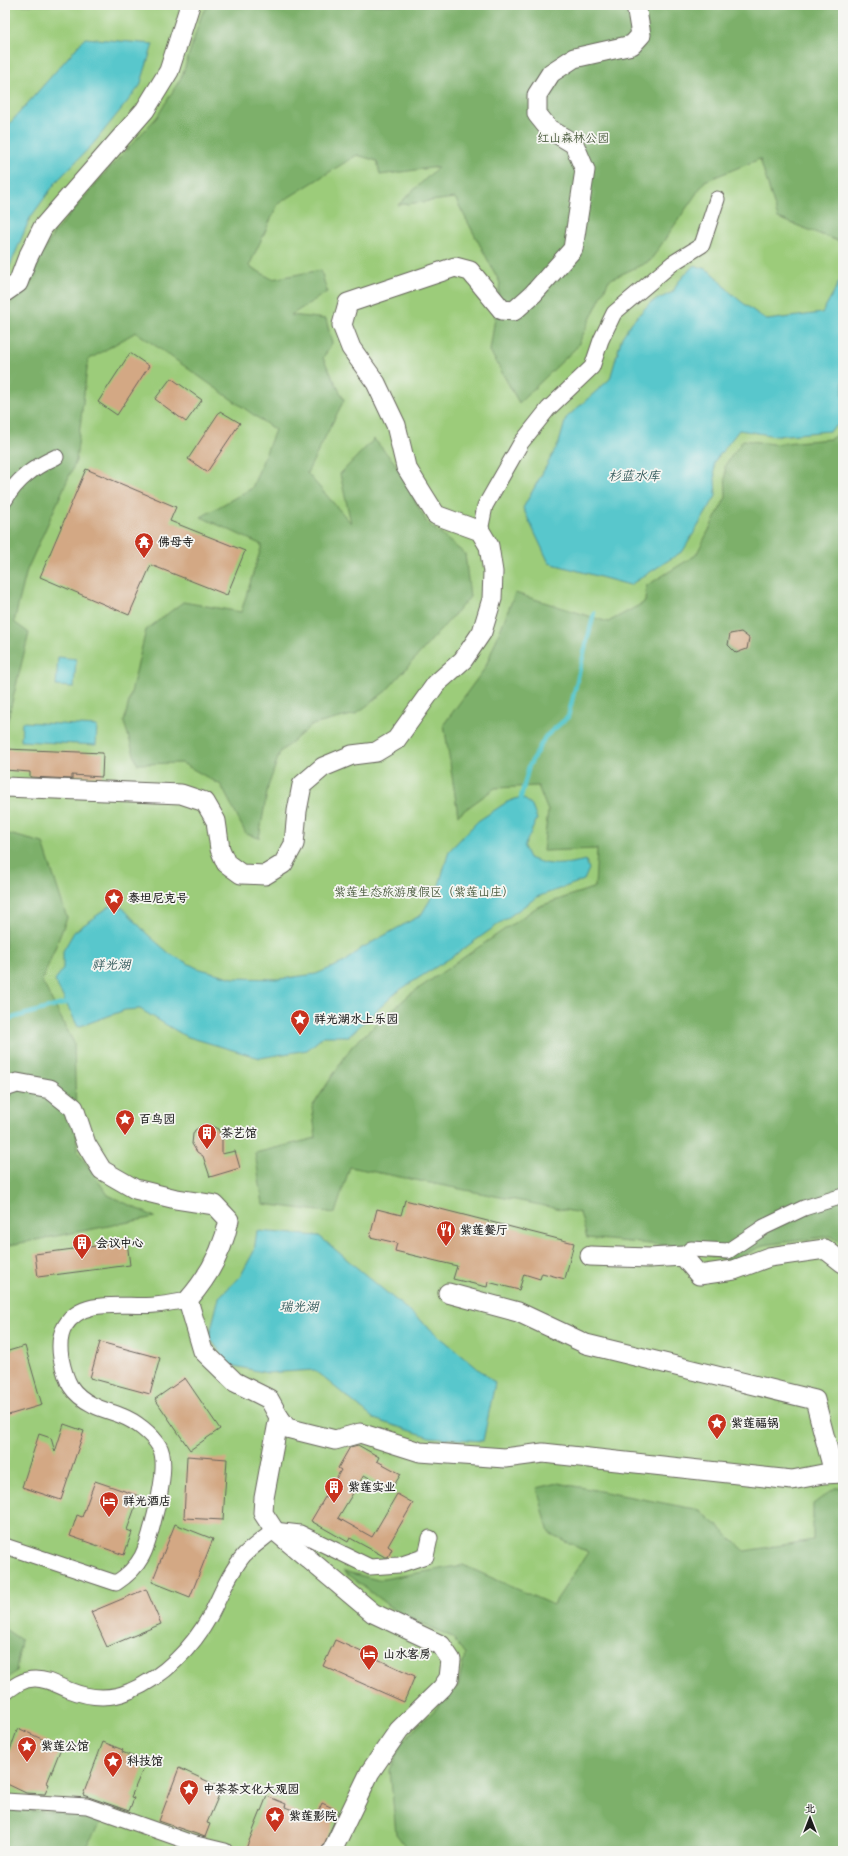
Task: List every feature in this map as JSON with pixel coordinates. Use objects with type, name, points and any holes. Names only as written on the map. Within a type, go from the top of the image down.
[{"type":"street","points":[[5,292],[18,283],[27,259],[43,227],[145,110],[169,71],[190,5]]},
{"type":"street","points":[[5,787],[181,794],[205,802],[216,821],[220,849],[226,863],[241,874],[265,875],[283,864],[294,844],[297,811],[302,785],[323,767],[352,755],[376,752],[396,740],[436,684],[462,660],[482,632],[492,599],[493,572],[489,546],[480,531],[436,515],[406,467],[396,425],[376,383],[351,348],[342,325],[348,303],[455,267],[470,271],[502,310],[514,311],[533,294],[573,249],[585,170],[574,144],[549,130],[537,114],[537,96],[550,72],[574,58],[632,45],[641,35],[636,5]]},
{"type":"street","points":[[480,531],[484,506],[521,443],[548,409],[592,368],[601,340],[614,312],[673,263],[702,245],[717,199]]},
{"type":"street","points":[[5,500],[13,486],[37,466],[56,457]]},
{"type":"street","points":[[5,1087],[17,1083],[50,1089],[74,1108],[86,1144],[102,1170],[136,1189],[176,1199],[215,1205],[229,1220],[226,1237],[217,1261],[188,1300],[154,1305],[99,1306],[82,1310],[70,1319],[60,1335],[61,1356],[65,1379],[77,1395],[94,1406],[123,1416],[146,1431],[160,1447],[163,1465],[160,1496],[144,1554],[131,1573],[116,1583],[5,1546]]},
{"type":"street","points":[[590,1256],[649,1258],[683,1256],[691,1249],[728,1251],[764,1227],[797,1211],[843,1196]]},
{"type":"street","points":[[683,1256],[699,1275],[734,1270],[769,1257],[825,1249],[843,1263]]},
{"type":"street","points":[[188,1300],[203,1351],[235,1382],[269,1399],[287,1428],[335,1440],[360,1432],[420,1452],[505,1458],[543,1453],[792,1480],[839,1473],[814,1400],[586,1344],[518,1312],[448,1293]]},
{"type":"street","points":[[279,1416],[264,1498],[263,1513],[274,1530],[373,1613],[440,1645],[451,1660],[449,1678],[442,1688],[399,1730],[370,1772],[332,1851]]},
{"type":"street","points":[[5,1693],[18,1683],[34,1679],[52,1681],[69,1690],[91,1697],[109,1697],[130,1691],[154,1678],[177,1659],[197,1638],[210,1616],[228,1578],[245,1554],[274,1530],[300,1533],[370,1567],[400,1565],[426,1556],[430,1538]]},
{"type":"street","points":[[5,1801],[87,1806],[192,1843],[225,1851]]},
{"type":"green space","name":"紫莲生态旅游度假区（紫莲山庄）","points":[[5,5],[843,5],[843,1779],[801,1851],[5,1851]]},
{"type":"green space","name":"红山森林公园","points":[[209,5],[843,5],[843,243],[778,218],[760,159],[705,181],[650,261],[609,280],[577,347],[519,403],[490,351],[500,283],[455,198],[398,205],[438,167],[380,175],[377,161],[357,155],[278,204],[249,266],[272,279],[321,270],[327,292],[291,315],[326,319],[332,343],[323,358],[344,400],[307,473],[351,523],[340,474],[374,439],[394,462],[427,523],[465,554],[470,597],[386,691],[356,714],[312,725],[280,752],[268,787],[259,838],[246,834],[221,785],[182,763],[137,764],[124,722],[146,630],[183,602],[241,612],[262,545],[201,517],[252,488],[275,430],[136,332],[88,360],[76,461],[27,570],[14,622],[29,633],[5,731],[5,308],[29,286],[42,254],[54,233],[106,172],[157,117],[182,76],[202,14]]},
{"type":"green space","points":[[843,431],[843,1244],[831,1236],[764,1245],[732,1261],[671,1246],[587,1238],[580,1213],[350,1167],[335,1213],[263,1204],[255,1153],[316,1138],[312,1107],[352,1046],[409,995],[537,907],[595,887],[597,849],[543,851],[548,811],[538,786],[495,788],[458,815],[444,724],[485,668],[515,593],[608,622],[645,602],[646,586],[696,555],[726,497],[725,465],[743,440],[773,444],[830,439]]},
{"type":"green space","points":[[5,833],[43,843],[67,918],[42,981],[74,1043],[77,1151],[108,1195],[155,1217],[5,1246]]},
{"type":"green space","points":[[558,1483],[700,1510],[745,1551],[813,1540],[813,1504],[835,1488],[843,1488],[843,1851],[409,1851],[396,1834],[390,1770],[402,1742],[458,1687],[465,1654],[452,1637],[394,1610],[343,1571],[378,1580],[463,1565],[553,1605],[588,1552],[549,1533],[537,1488]]},
{"type":"green space","points":[[5,1629],[21,1640],[16,1671],[5,1681]]},
{"type":"green space","points":[[5,1809],[83,1814],[102,1821],[83,1851],[5,1851]]},
{"type":"water","points":[[85,38],[153,44],[140,86],[93,144],[57,181],[30,218],[7,273],[5,272],[5,129]]},
{"type":"water","name":"杉蓝水库","points":[[694,265],[708,270],[716,276],[735,297],[767,320],[822,313],[843,275],[843,422],[829,431],[776,436],[739,430],[714,462],[716,496],[683,551],[630,585],[549,563],[523,508],[559,443],[566,418],[610,379],[622,337],[632,322],[650,303],[673,292],[678,282]]},
{"type":"water","points":[[58,657],[76,659],[74,687],[56,686]]},
{"type":"water","points":[[22,722],[97,726],[96,745],[21,741]]},
{"type":"water","name":"祥光湖","points":[[521,797],[531,804],[537,819],[524,847],[529,858],[550,864],[571,863],[586,860],[589,869],[584,880],[537,897],[452,957],[398,991],[349,1036],[324,1036],[307,1050],[260,1058],[185,1036],[140,1009],[125,1010],[78,1027],[55,981],[63,968],[63,951],[74,932],[110,906],[123,908],[147,934],[170,954],[197,968],[233,978],[279,979],[316,974],[345,962],[360,949],[421,915],[439,885],[449,851],[478,821],[507,802]]},
{"type":"water","name":"瑞光湖","points":[[257,1231],[319,1236],[495,1383],[483,1441],[430,1437],[374,1419],[314,1370],[267,1373],[230,1365],[209,1337],[219,1297],[240,1277],[254,1251]]},
{"type":"building","points":[[130,353],[149,366],[117,415],[98,402]]},
{"type":"building","points":[[171,378],[202,400],[186,422],[155,399]]},
{"type":"building","points":[[220,411],[240,423],[207,472],[188,459]]},
{"type":"building","points":[[86,469],[176,507],[170,521],[245,551],[227,595],[151,565],[129,615],[40,577]]},
{"type":"building","points":[[741,632],[749,638],[747,649],[736,653],[728,645],[730,634]]},
{"type":"building","points":[[6,749],[103,753],[102,777],[72,775],[72,779],[30,777],[30,772],[5,770]]},
{"type":"building","name":"茶艺馆","points":[[204,1125],[209,1125],[218,1129],[222,1138],[222,1154],[235,1151],[240,1168],[210,1177],[203,1156],[197,1152],[192,1144],[195,1130]]},
{"type":"building","name":"紫莲餐厅","points":[[405,1200],[574,1243],[565,1279],[542,1273],[540,1279],[524,1274],[519,1290],[488,1282],[487,1287],[453,1279],[457,1266],[395,1251],[397,1243],[370,1237],[377,1209],[401,1215]]},
{"type":"building","name":"会议中心","points":[[127,1242],[130,1265],[38,1277],[35,1254]]},
{"type":"building","points":[[100,1342],[160,1358],[150,1394],[90,1378]]},
{"type":"building","points":[[25,1346],[42,1405],[5,1416],[5,1352]]},
{"type":"building","points":[[185,1378],[220,1429],[190,1450],[155,1399]]},
{"type":"building","points":[[64,1424],[84,1431],[61,1500],[22,1487],[39,1434],[51,1438],[55,1452]]},
{"type":"building","name":"紫莲实业","points":[[358,1445],[379,1457],[377,1461],[401,1474],[391,1490],[364,1475],[338,1518],[372,1537],[397,1494],[413,1503],[388,1546],[392,1549],[388,1557],[385,1557],[350,1538],[348,1542],[311,1521],[341,1470],[338,1468],[350,1447]]},
{"type":"building","points":[[187,1456],[227,1459],[223,1520],[184,1518]]},
{"type":"building","name":"祥光酒店","points":[[95,1481],[139,1496],[127,1530],[132,1532],[124,1555],[70,1536],[77,1515],[82,1517]]},
{"type":"building","points":[[175,1524],[213,1539],[190,1597],[152,1582]]},
{"type":"building","points":[[146,1589],[161,1624],[107,1647],[91,1612]]},
{"type":"building","name":"山水客房","points":[[335,1640],[415,1676],[404,1702],[323,1666]]},
{"type":"building","points":[[18,1728],[61,1748],[47,1783],[49,1784],[45,1794],[26,1793],[5,1783],[5,1764]]},
{"type":"building","points":[[103,1742],[146,1762],[131,1797],[134,1798],[129,1811],[83,1795]]},
{"type":"building","points":[[179,1768],[222,1788],[207,1823],[210,1824],[205,1837],[159,1821]]},
{"type":"building","points":[[267,1796],[286,1804],[285,1807],[315,1819],[322,1803],[339,1811],[321,1851],[245,1851]]},
{"type":"waterway","points":[[521,797],[529,766],[545,737],[568,717],[594,613]]},
{"type":"waterway","points":[[5,1020],[66,1003]]},
{"type":"place","name":"佛母寺","points":[[144,559]]},
{"type":"place","name":"泰坦尼克号","points":[[114,915]]},
{"type":"place","name":"祥光湖水上乐园","points":[[300,1036]]},
{"type":"place","name":"百鸟园","points":[[125,1136]]},
{"type":"place","name":"茶艺馆","points":[[207,1150]]},
{"type":"place","name":"紫莲餐厅","points":[[446,1247]]},
{"type":"place","name":"会议中心","points":[[82,1260]]},
{"type":"place","name":"紫莲福锅","points":[[717,1440]]},
{"type":"place","name":"紫莲实业","points":[[334,1504]]},
{"type":"place","name":"祥光酒店","points":[[109,1518]]},
{"type":"place","name":"山水客房","points":[[369,1671]]},
{"type":"place","name":"紫莲公馆","points":[[27,1763]]},
{"type":"place","name":"科技馆","points":[[113,1778]]},
{"type":"place","name":"中茶茶文化大观园","points":[[189,1806]]},
{"type":"place","name":"紫莲影院","points":[[275,1833]]}]
